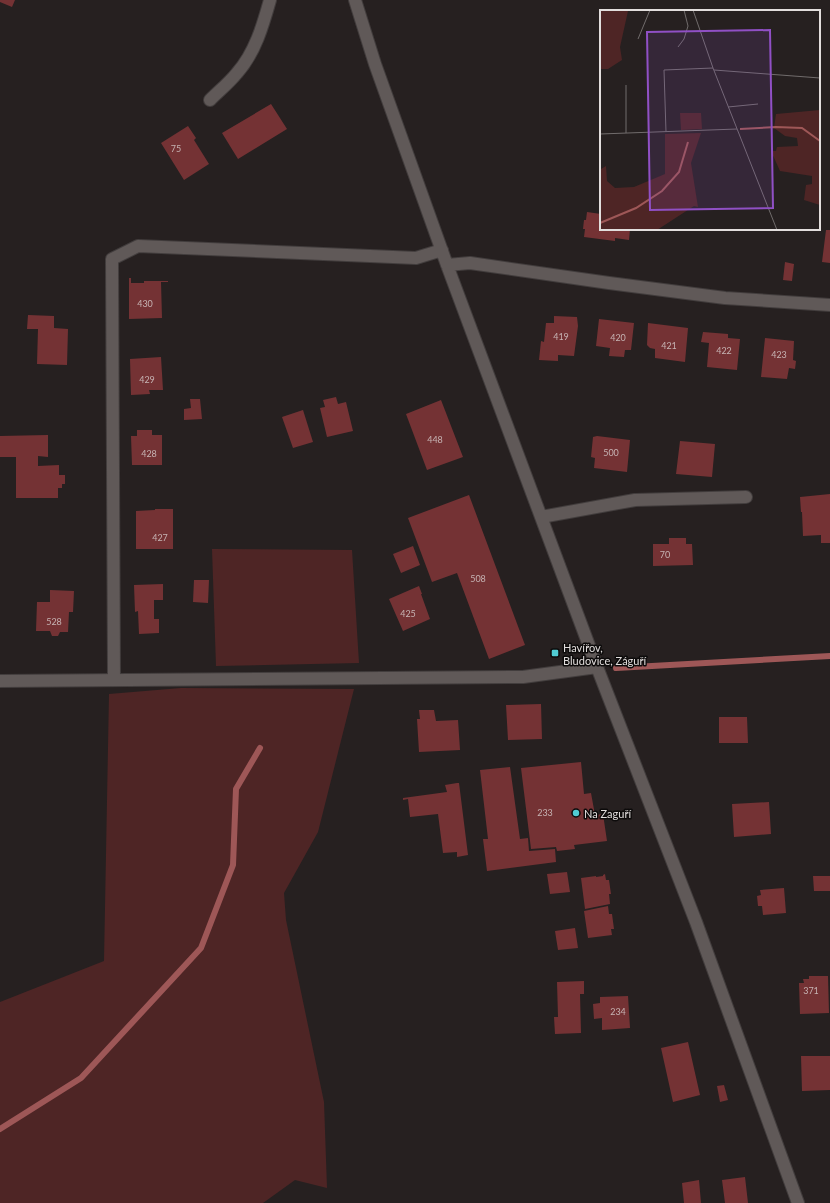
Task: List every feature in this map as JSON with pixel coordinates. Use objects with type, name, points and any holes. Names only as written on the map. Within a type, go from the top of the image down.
[{"type":"street","points":[[210,100],[238,73],[251,53],[263,25],[270,0]]},
{"type":"street","points":[[355,0],[375,64],[447,264],[597,667],[696,922],[798,1203]]},
{"type":"street","points":[[114,680],[112,259],[138,246],[416,258],[442,250]]},
{"type":"street","points":[[447,264],[470,263],[725,298],[830,305]]},
{"type":"street","points":[[541,517],[635,500],[746,497]]},
{"type":"street","points":[[0,681],[523,677],[597,667]]},
{"type":"shaded area","points":[[212,549],[352,550],[359,663],[216,666]]},
{"type":"shaded area","points":[[181,688],[354,689],[318,832],[284,893],[286,920],[324,1102],[327,1188],[295,1180],[263,1203],[0,1203],[0,1002],[104,961],[109,694]]},
{"type":"building","points":[[0,0],[15,0],[12,7],[0,2]]},
{"type":"building","points":[[271,104],[287,129],[238,159],[222,133]]},
{"type":"building","points":[[188,126],[196,138],[194,140],[209,164],[184,180],[161,143]]},
{"type":"building","points":[[587,212],[600,214],[600,230],[630,230],[629,240],[615,238],[615,241],[584,237],[584,220],[586,220]]},
{"type":"building","points":[[826,230],[830,230],[830,263],[822,262]]},
{"type":"building","points":[[785,262],[794,264],[792,281],[783,280]]},
{"type":"building","points":[[129,278],[131,278],[131,283],[144,283],[144,281],[168,281],[161,282],[162,318],[129,319]]},
{"type":"building","points":[[28,315],[54,316],[54,328],[68,329],[67,365],[37,364],[38,329],[27,329]]},
{"type":"building","points":[[554,316],[577,317],[578,326],[574,356],[558,355],[558,361],[539,360],[541,341],[544,342],[546,323],[554,323]]},
{"type":"building","points":[[599,319],[634,323],[631,350],[625,350],[624,357],[609,356],[610,348],[596,346]]},
{"type":"building","points":[[648,323],[688,328],[685,362],[655,358],[655,349],[650,348],[647,345]]},
{"type":"building","points":[[703,332],[728,334],[728,338],[740,339],[737,370],[707,367],[709,343],[701,342]]},
{"type":"building","points":[[765,338],[794,341],[793,360],[796,361],[795,369],[789,368],[787,379],[761,377]]},
{"type":"building","points":[[161,357],[163,390],[149,390],[150,394],[131,395],[130,359]]},
{"type":"building","points":[[336,397],[338,404],[346,402],[353,431],[327,437],[320,408],[325,407],[323,400]]},
{"type":"building","points":[[190,399],[200,399],[202,419],[184,420],[184,409],[191,408]]},
{"type":"building","points":[[441,400],[463,457],[427,470],[406,414]]},
{"type":"building","points":[[303,410],[313,442],[293,448],[282,417]]},
{"type":"building","points":[[137,430],[152,430],[152,435],[162,435],[162,465],[132,465],[131,436],[137,436]]},
{"type":"building","points":[[48,435],[48,457],[38,456],[38,466],[59,465],[59,475],[65,475],[65,484],[62,484],[62,488],[58,488],[58,498],[16,498],[16,457],[0,457],[0,436]]},
{"type":"building","points":[[597,436],[630,440],[627,472],[594,468],[595,458],[591,457],[593,437]]},
{"type":"building","points":[[680,441],[715,444],[712,477],[676,474]]},
{"type":"building","points":[[830,494],[830,543],[821,543],[821,535],[803,536],[800,497]]},
{"type":"building","points":[[469,495],[525,645],[489,659],[457,573],[432,582],[408,518]]},
{"type":"building","points":[[173,509],[173,549],[136,549],[136,511]]},
{"type":"building","points":[[669,538],[686,538],[686,544],[692,544],[693,565],[653,566],[653,544],[669,544]]},
{"type":"building","points":[[413,546],[420,565],[401,573],[393,554]]},
{"type":"building","points":[[194,580],[209,580],[208,603],[193,602]]},
{"type":"building","points":[[163,584],[163,600],[154,600],[154,619],[159,619],[159,633],[139,634],[138,611],[135,612],[134,585]]},
{"type":"building","points":[[419,586],[430,619],[403,631],[389,599]]},
{"type":"building","points":[[50,590],[74,591],[73,612],[69,612],[68,632],[60,632],[58,636],[52,636],[50,631],[36,631],[37,602],[50,602]]},
{"type":"building","points":[[541,704],[542,739],[508,740],[506,705]]},
{"type":"building","points":[[419,710],[434,710],[436,721],[458,720],[460,750],[419,752],[417,719],[420,719]]},
{"type":"building","points":[[719,717],[747,717],[748,743],[719,743]]},
{"type":"building","points":[[581,762],[584,794],[591,793],[595,815],[603,814],[607,841],[574,845],[575,849],[557,851],[556,847],[531,849],[521,768]]},
{"type":"building","points":[[510,767],[520,839],[528,838],[529,851],[555,849],[556,862],[487,871],[483,839],[488,839],[480,770]]},
{"type":"building","points":[[459,783],[468,855],[457,857],[457,852],[443,853],[438,814],[410,817],[408,799],[403,800],[403,798],[447,792],[445,785]]},
{"type":"building","points":[[769,802],[771,834],[734,837],[732,804]]},
{"type":"building","points":[[567,872],[570,892],[550,894],[547,874]]},
{"type":"building","points":[[605,874],[606,880],[609,880],[611,894],[609,894],[610,904],[585,909],[581,878],[603,876]]},
{"type":"building","points":[[813,876],[830,876],[830,891],[814,891]]},
{"type":"building","points":[[784,888],[786,913],[763,915],[762,906],[758,906],[757,896],[761,895],[760,890]]},
{"type":"building","points":[[608,906],[609,914],[612,914],[614,929],[611,929],[612,935],[588,938],[584,911]]},
{"type":"building","points":[[575,928],[578,948],[558,950],[555,931]]},
{"type":"building","points":[[809,976],[828,976],[829,1013],[800,1014],[799,983],[804,983],[803,979],[809,979]]},
{"type":"building","points":[[584,981],[584,994],[580,994],[581,1033],[555,1034],[554,1017],[558,1017],[557,982]]},
{"type":"building","points":[[628,996],[630,1028],[602,1030],[602,1018],[594,1019],[593,1004],[600,1003],[600,997]]},
{"type":"building","points":[[688,1042],[700,1095],[673,1102],[661,1048]]},
{"type":"building","points":[[801,1056],[830,1056],[830,1090],[802,1091]]},
{"type":"building","points":[[724,1085],[728,1100],[720,1102],[717,1086]]},
{"type":"building","points":[[745,1177],[748,1203],[725,1203],[722,1180]]},
{"type":"building","points":[[699,1180],[701,1203],[684,1203],[682,1183]]},
{"type":"waterway","points":[[616,668],[830,656]]},
{"type":"waterway","points":[[0,1129],[81,1078],[201,948],[233,865],[236,789],[260,748]]},
{"type":"place","name":"Havířov, Bludovice, Záguří","points":[[555,653]]},
{"type":"place","name":"Na Zaguří","points":[[576,813]]}]
